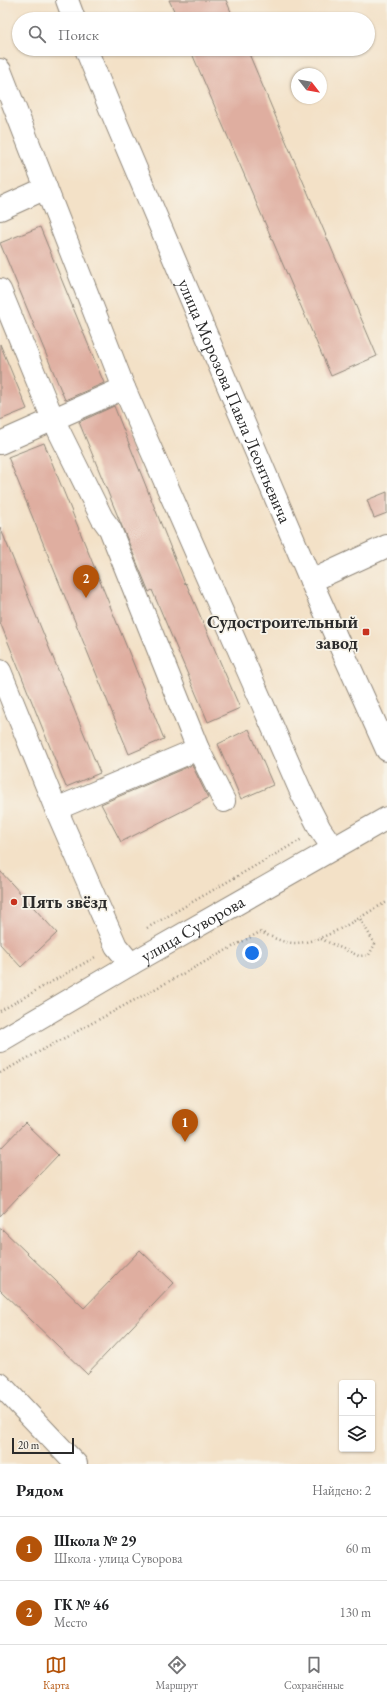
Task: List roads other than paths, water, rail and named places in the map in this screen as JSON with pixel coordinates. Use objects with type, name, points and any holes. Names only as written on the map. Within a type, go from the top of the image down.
[{"type":"main road","points":[[67,0],[71,12]]},
{"type":"main road","name":"улица Морозова Павла Леонтьевича","points":[[89,56],[311,581],[387,750]]},
{"type":"main road","points":[[0,70],[124,388],[302,794],[320,829],[333,848]]},
{"type":"main road","points":[[0,209],[46,188]]},
{"type":"main road","points":[[0,290],[53,419],[102,518],[110,529],[198,749],[224,801]]},
{"type":"main road","points":[[0,443],[124,388]]},
{"type":"main road","points":[[311,581],[387,546]]},
{"type":"main road","points":[[0,671],[56,809],[116,946],[131,964]]},
{"type":"main road","points":[[56,809],[198,749]]},
{"type":"main road","name":"улица Суворова","points":[[0,1041],[131,964],[387,818]]},
{"type":"main road","points":[[0,1384],[76,1464]]},
{"type":"place","name":"ГК № 46","points":[[86,598]]},
{"type":"place","name":"Судостроительный завод","points":[[366,632]]},
{"type":"place","name":"Пять звёзд","points":[[14,902]]},
{"type":"place","name":"Школа № 29","points":[[185,1142]]}]
